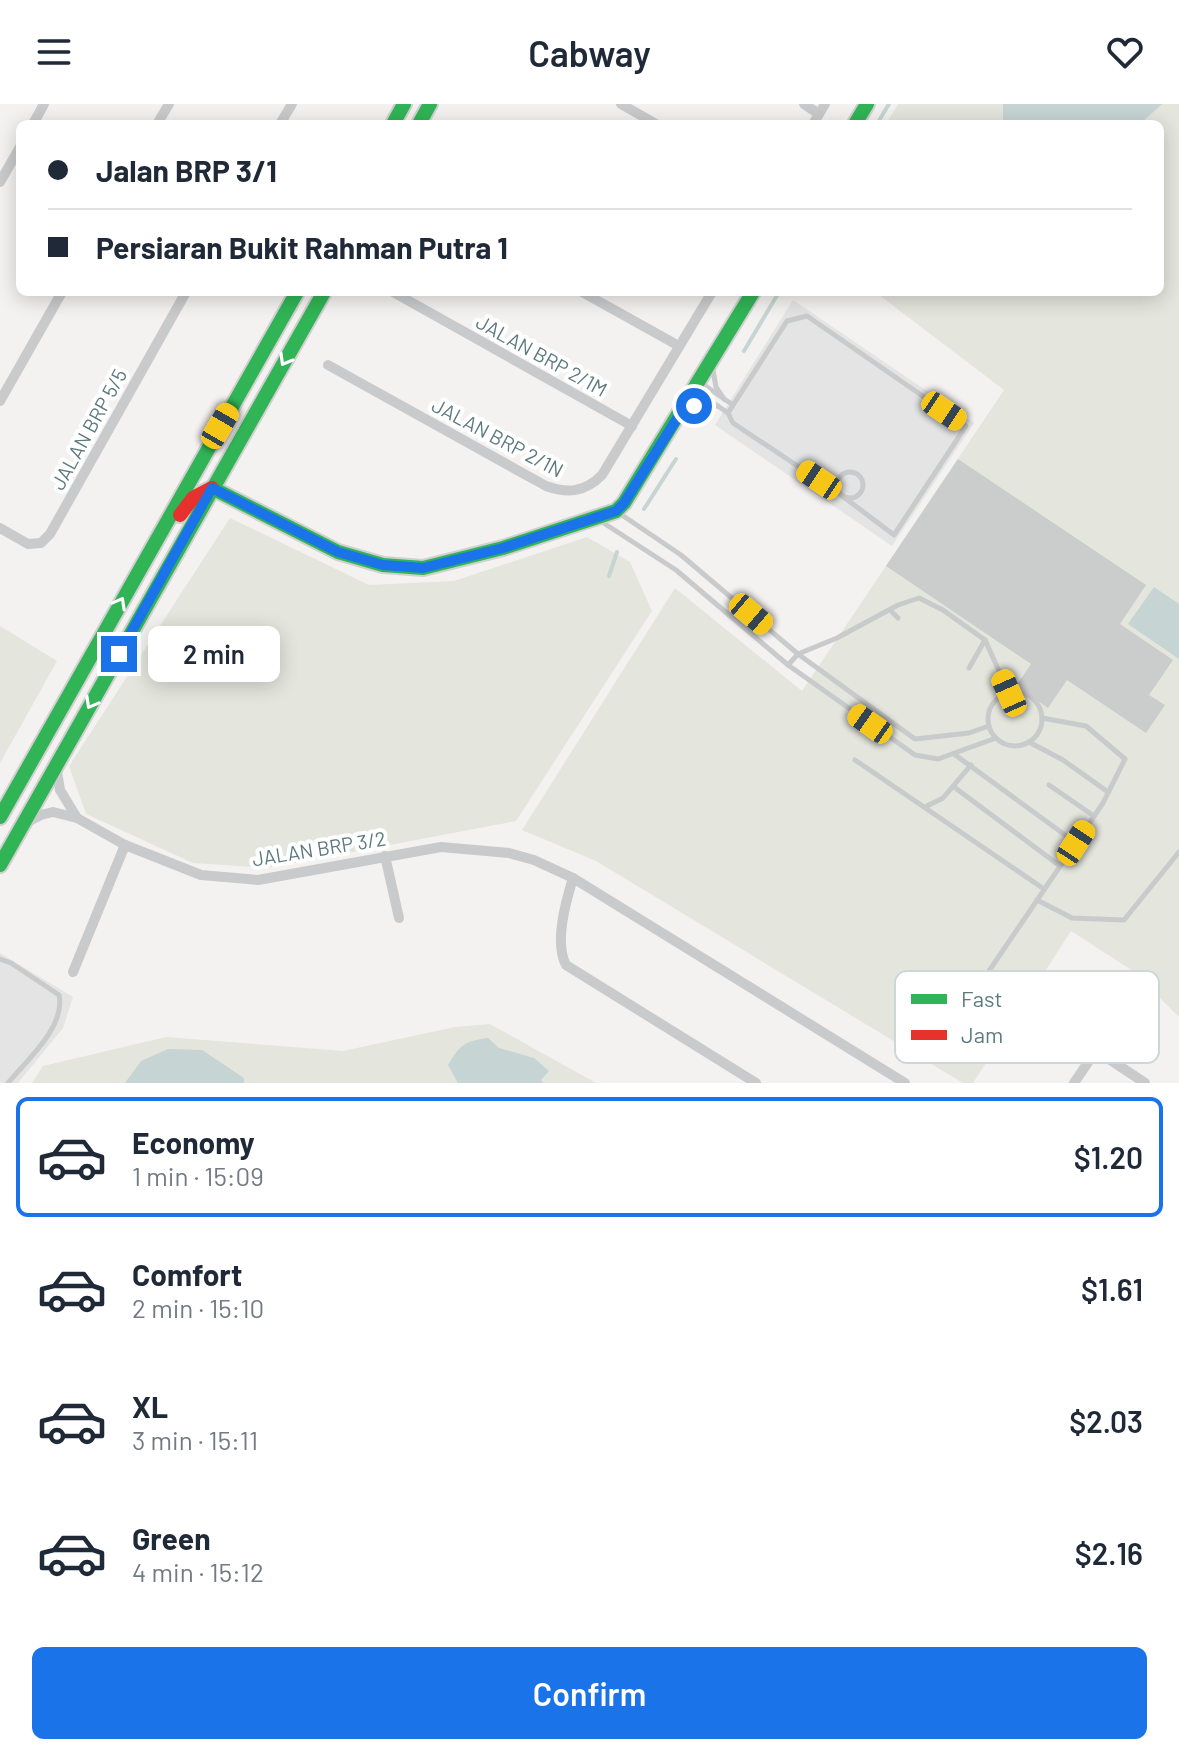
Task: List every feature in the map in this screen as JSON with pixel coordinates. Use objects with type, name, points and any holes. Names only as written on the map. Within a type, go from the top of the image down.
[{"type":"main road","points":[[0,817],[295,296]]},
{"type":"main road","points":[[0,865],[322,296]]},
{"type":"main road","points":[[205,453],[205,468],[212,488],[338,552],[383,565],[423,568],[503,548],[616,511],[624,503],[751,296]]},
{"type":"main road","points":[[139,568],[155,558],[187,503],[197,494],[212,488]]},
{"type":"street","points":[[621,104],[649,120]]},
{"type":"street","points":[[804,104],[822,109]]},
{"type":"street","points":[[0,182],[16,154]]},
{"type":"street","points":[[0,401],[60,296]]},
{"type":"street","name":"JALAN BRP 5/5","points":[[0,528],[28,544],[41,543],[50,534],[184,296]]},
{"type":"street","name":"JALAN BRP 2/1M","points":[[400,296],[632,426]]},
{"type":"street","points":[[589,296],[679,346]]},
{"type":"street","name":"JALAN BRP 2/1N","points":[[328,365],[546,486],[558,490],[582,489],[602,475],[710,296]]},
{"type":"street","points":[[56,765],[60,790],[77,818]]},
{"type":"street","name":"JALAN BRP 3/2","points":[[23,824],[53,812],[77,818],[125,845],[201,875],[258,880],[441,847],[509,853],[534,860],[573,878],[905,1083]]},
{"type":"street","points":[[73,972],[125,845]]},
{"type":"street","points":[[385,856],[399,918]]},
{"type":"street","points":[[573,878],[563,910],[562,958],[566,965],[756,1083]]},
{"type":"street","points":[[1074,1083],[1088,1063]]},
{"type":"street","points":[[1115,1063],[1145,1083]]},
{"type":"lane","points":[[696,386],[728,413],[733,423],[841,495],[894,535],[966,426],[807,316],[787,321],[728,413]]},
{"type":"lane","points":[[712,360],[716,387],[724,399]]},
{"type":"lane","points":[[696,386],[733,405]]},
{"type":"lane","points":[[681,412],[694,406],[719,407]]},
{"type":"lane","points":[[844,474],[859,476],[863,483],[856,497],[841,495],[838,480],[844,474]]},
{"type":"lane","points":[[616,511],[681,555],[798,654],[915,739],[969,733],[989,726]]},
{"type":"lane","points":[[596,518],[676,570],[788,665],[915,755],[938,759],[996,738]]},
{"type":"lane","points":[[788,665],[798,654],[919,598],[943,610],[985,640],[1009,693]]},
{"type":"lane","points":[[891,611],[898,618]]},
{"type":"lane","points":[[969,668],[985,640]]},
{"type":"lane","points":[[1009,693],[1024,693],[1035,701],[1042,718],[1042,726],[1036,737],[1025,745],[1012,747],[996,738],[989,726],[990,706],[999,696],[1009,693]]},
{"type":"lane","points":[[989,971],[1094,816],[1125,759],[1086,726],[1042,718]]},
{"type":"lane","points":[[1029,742],[1063,760],[1108,792]]},
{"type":"lane","points":[[954,754],[1076,843]]},
{"type":"lane","points":[[855,760],[1044,889]]},
{"type":"lane","points":[[925,807],[943,798],[971,765]]},
{"type":"lane","points":[[1049,785],[1094,816]]},
{"type":"lane","points":[[954,787],[1060,866]]},
{"type":"lane","points":[[1037,900],[1072,918],[1124,920],[1179,852]]},
{"type":"lane","points":[[0,959],[59,995],[61,1005],[57,1024],[8,1083]]},
{"type":"shaded area","points":[[898,104],[1179,104],[1179,1017],[1159,997],[1159,971],[1133,971],[1071,931],[1045,971],[895,971],[895,1042],[596,861],[522,830],[675,588],[802,691],[1004,390],[880,296],[1164,296],[1164,120],[888,120]]},
{"type":"shaded area","points":[[1003,104],[1162,104],[1144,120],[1003,120]]},
{"type":"shaded area","points":[[793,300],[974,423],[892,546],[715,425]]},
{"type":"shaded area","points":[[230,518],[369,585],[454,581],[587,537],[630,562],[652,611],[516,821],[268,868],[193,863],[86,814],[69,766]]},
{"type":"shaded area","points":[[1154,587],[1179,604],[1179,659],[1128,624]]},
{"type":"shaded area","points":[[0,626],[57,661],[0,763]]},
{"type":"shaded area","points":[[0,953],[73,997],[63,1028],[18,1083],[0,1083]]},
{"type":"shaded area","points":[[490,1024],[596,1083],[32,1083],[43,1066],[166,1037],[343,1051],[455,1027]]},
{"type":"shaded area","points":[[488,1038],[499,1048],[534,1058],[549,1071],[541,1080],[543,1083],[458,1083],[448,1065],[452,1058],[468,1043]]},
{"type":"shaded area","points":[[168,1049],[202,1050],[244,1078],[244,1083],[125,1083],[141,1061]]},
{"type":"shaded area","points":[[930,1063],[986,1063],[973,1083],[963,1083]]},
{"type":"building","points":[[958,459],[1146,585],[1120,624],[1173,660],[1149,695],[1165,705],[1146,733],[1067,680],[1048,708],[1016,686],[1031,664],[886,566]]},
{"type":"waterway","points":[[879,120],[889,104]]},
{"type":"waterway","points":[[744,351],[777,296]]},
{"type":"waterway","points":[[644,509],[676,459]]},
{"type":"waterway","points":[[609,576],[617,552]]},
{"type":"traffic: fast","points":[[395,120],[404,104]]},
{"type":"traffic: fast","points":[[421,120],[430,104]]},
{"type":"traffic: fast","points":[[857,120],[867,104]]},
{"type":"traffic: fast","points":[[0,817],[295,296]]},
{"type":"traffic: fast","points":[[0,865],[322,296]]},
{"type":"traffic: fast","points":[[212,488],[338,552],[383,565],[423,568],[503,548],[616,511],[624,503],[751,296]]},
{"type":"traffic: jam","points":[[180,515],[193,498],[212,488]]},
{"type":"route","points":[[119,654],[212,488],[338,552],[383,565],[423,568],[503,548],[616,511],[681,412],[694,406]]}]
